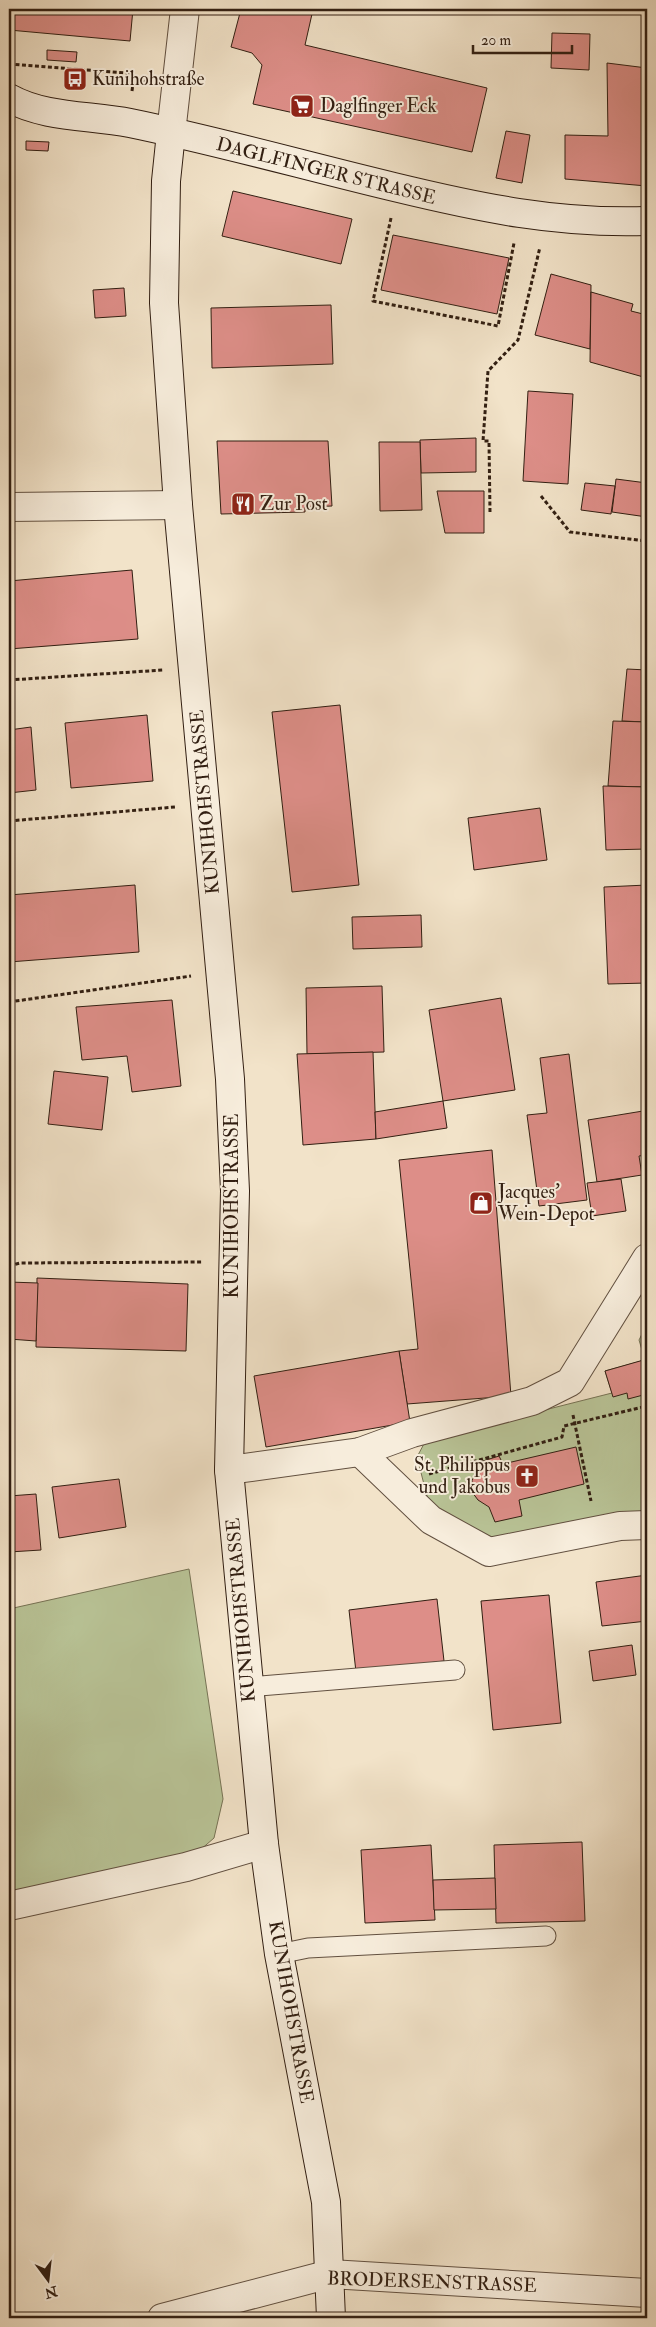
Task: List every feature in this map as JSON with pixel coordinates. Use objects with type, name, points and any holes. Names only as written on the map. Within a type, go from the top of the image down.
[{"type":"street","name":"KUNIHOHSTRASSE","points":[[185,9],[166,181],[164,303],[178,505],[230,1079],[234,1163],[229,1470],[264,1844],[279,1954],[326,2202],[331,2318]]},
{"type":"street","name":"DAGLFINGER STRASSE","points":[[9,98],[31,108],[129,123],[520,215],[589,222],[647,223]]},
{"type":"street","points":[[9,508],[178,505]]},
{"type":"street","points":[[229,1470],[360,1452],[412,1433],[532,1400],[570,1382],[647,1258]]},
{"type":"street","points":[[360,1452],[430,1520],[489,1552],[620,1526],[647,1525]]},
{"type":"street","points":[[9,1906],[186,1867],[264,1844]]},
{"type":"street","name":"BRODERSENSTRASSE","points":[[162,2318],[330,2274],[647,2293]]},
{"type":"lane","points":[[248,1687],[455,1670]]},
{"type":"lane","points":[[279,1954],[308,1948],[546,1936]]},
{"type":"path","points":[[9,64],[26,68],[126,73],[175,98]]},
{"type":"path","points":[[124,82],[133,83]]},
{"type":"path","points":[[396,187],[373,301],[498,326],[520,215]]},
{"type":"path","points":[[490,512],[489,441],[482,441],[488,371],[518,340],[541,242]]},
{"type":"path","points":[[541,496],[570,532],[647,541]]},
{"type":"path","points":[[9,680],[193,668]]},
{"type":"path","points":[[9,821],[205,804]]},
{"type":"path","points":[[9,1002],[220,972]]},
{"type":"path","points":[[9,1266],[20,1263],[233,1262]]},
{"type":"path","points":[[570,1382],[574,1424],[590,1501],[600,1501]]},
{"type":"path","points":[[393,1484],[562,1437],[564,1426],[647,1406]]},
{"type":"green space","points":[[647,1324],[647,1513],[497,1540],[429,1504],[417,1457],[426,1440],[612,1393],[605,1371],[645,1360],[639,1340]]},
{"type":"green space","points":[[189,1569],[223,1799],[214,1838],[191,1858],[9,1902],[9,1609]]},
{"type":"building","points":[[9,9],[133,9],[130,41],[9,30]]},
{"type":"building","points":[[241,9],[310,9],[312,14],[305,45],[487,88],[472,152],[253,104],[262,65],[252,53],[231,47]]},
{"type":"building","points":[[552,33],[590,34],[589,70],[551,68]]},
{"type":"building","points":[[47,50],[77,52],[76,62],[47,60]]},
{"type":"building","points":[[607,63],[647,68],[647,186],[565,179],[565,135],[608,136]]},
{"type":"building","points":[[506,131],[530,135],[522,183],[496,178]]},
{"type":"building","points":[[26,141],[49,142],[48,151],[26,150]]},
{"type":"building","points":[[233,191],[352,219],[341,264],[222,236]]},
{"type":"building","points":[[393,235],[509,258],[497,314],[381,290]]},
{"type":"building","points":[[551,274],[591,285],[590,349],[535,335]]},
{"type":"building","points":[[124,288],[126,316],[95,318],[93,290]]},
{"type":"building","points":[[591,292],[633,304],[631,311],[647,315],[647,378],[590,362]]},
{"type":"building","points":[[331,305],[333,364],[212,368],[211,308]]},
{"type":"building","points":[[528,391],[573,394],[568,484],[523,481]]},
{"type":"building","points":[[476,438],[476,472],[421,473],[420,440]]},
{"type":"building","points":[[217,441],[328,441],[332,506],[305,507],[305,512],[221,514]]},
{"type":"building","points":[[379,442],[420,442],[422,510],[380,511]]},
{"type":"building","points":[[616,479],[647,483],[647,517],[612,512]]},
{"type":"building","points":[[585,483],[615,486],[611,514],[581,510]]},
{"type":"building","points":[[437,491],[484,491],[484,533],[445,533]]},
{"type":"building","points":[[132,570],[138,639],[9,649],[9,581]]},
{"type":"building","points":[[627,669],[647,670],[647,722],[622,721]]},
{"type":"building","points":[[340,705],[359,885],[292,892],[272,712]]},
{"type":"building","points":[[147,715],[153,781],[71,788],[65,723]]},
{"type":"building","points":[[613,721],[647,722],[647,787],[608,786]]},
{"type":"building","points":[[31,727],[36,790],[9,793],[9,730]]},
{"type":"building","points":[[603,786],[647,787],[647,849],[606,850]]},
{"type":"building","points":[[540,808],[547,860],[474,870],[468,818]]},
{"type":"building","points":[[135,885],[139,952],[9,962],[9,895]]},
{"type":"building","points":[[647,885],[647,983],[608,984],[604,887]]},
{"type":"building","points":[[421,915],[422,947],[353,949],[352,917]]},
{"type":"building","points":[[382,986],[384,1052],[307,1054],[306,988]]},
{"type":"building","points":[[501,998],[515,1090],[443,1101],[429,1010]]},
{"type":"building","points":[[172,1000],[181,1086],[132,1092],[127,1056],[82,1060],[76,1007]]},
{"type":"building","points":[[373,1052],[376,1139],[303,1145],[297,1054]]},
{"type":"building","points":[[569,1054],[587,1200],[539,1206],[527,1115],[547,1113],[540,1058]]},
{"type":"building","points":[[54,1071],[108,1077],[102,1130],[48,1124]]},
{"type":"building","points":[[443,1101],[447,1128],[376,1139],[375,1112]]},
{"type":"building","points":[[643,1111],[647,1155],[639,1156],[642,1175],[597,1182],[588,1120]]},
{"type":"building","points":[[492,1150],[511,1396],[407,1404],[399,1351],[418,1349],[399,1160]]},
{"type":"building","points":[[621,1179],[626,1211],[592,1216],[587,1183]]},
{"type":"building","points":[[37,1278],[188,1284],[186,1351],[36,1347]]},
{"type":"building","points":[[9,1282],[38,1283],[36,1341],[9,1339]]},
{"type":"building","points":[[399,1351],[410,1422],[266,1447],[254,1376]]},
{"type":"building","points":[[647,1359],[647,1394],[628,1399],[627,1393],[613,1397],[605,1371]]},
{"type":"building","points":[[576,1447],[584,1484],[519,1500],[522,1516],[495,1522],[489,1507],[478,1500],[472,1492],[472,1480],[481,1468],[483,1461],[499,1456],[503,1464]]},
{"type":"building","points":[[119,1479],[126,1527],[59,1538],[52,1487]]},
{"type":"building","points":[[36,1494],[41,1550],[9,1552],[9,1496]]},
{"type":"building","points":[[647,1575],[647,1621],[602,1626],[596,1582]]},
{"type":"building","points":[[549,1595],[561,1723],[493,1730],[481,1601]]},
{"type":"building","points":[[437,1599],[444,1661],[356,1672],[349,1610]]},
{"type":"building","points":[[632,1645],[636,1675],[593,1681],[589,1651]]},
{"type":"building","points":[[582,1842],[585,1921],[496,1923],[494,1845]]},
{"type":"building","points":[[431,1845],[435,1920],[365,1923],[361,1850]]},
{"type":"building","points":[[495,1878],[496,1909],[434,1910],[433,1880]]},
{"type":"place","name":"Kunihohstraße","points":[[75,79]]},
{"type":"place","name":"Daglfinger Eck","points":[[302,106]]},
{"type":"place","name":"Zur Post","points":[[243,504]]},
{"type":"place","name":"Jacques’ Wein-Depot","points":[[481,1203]]},
{"type":"place","name":"St. Philippus und Jakobus","points":[[527,1476]]}]
